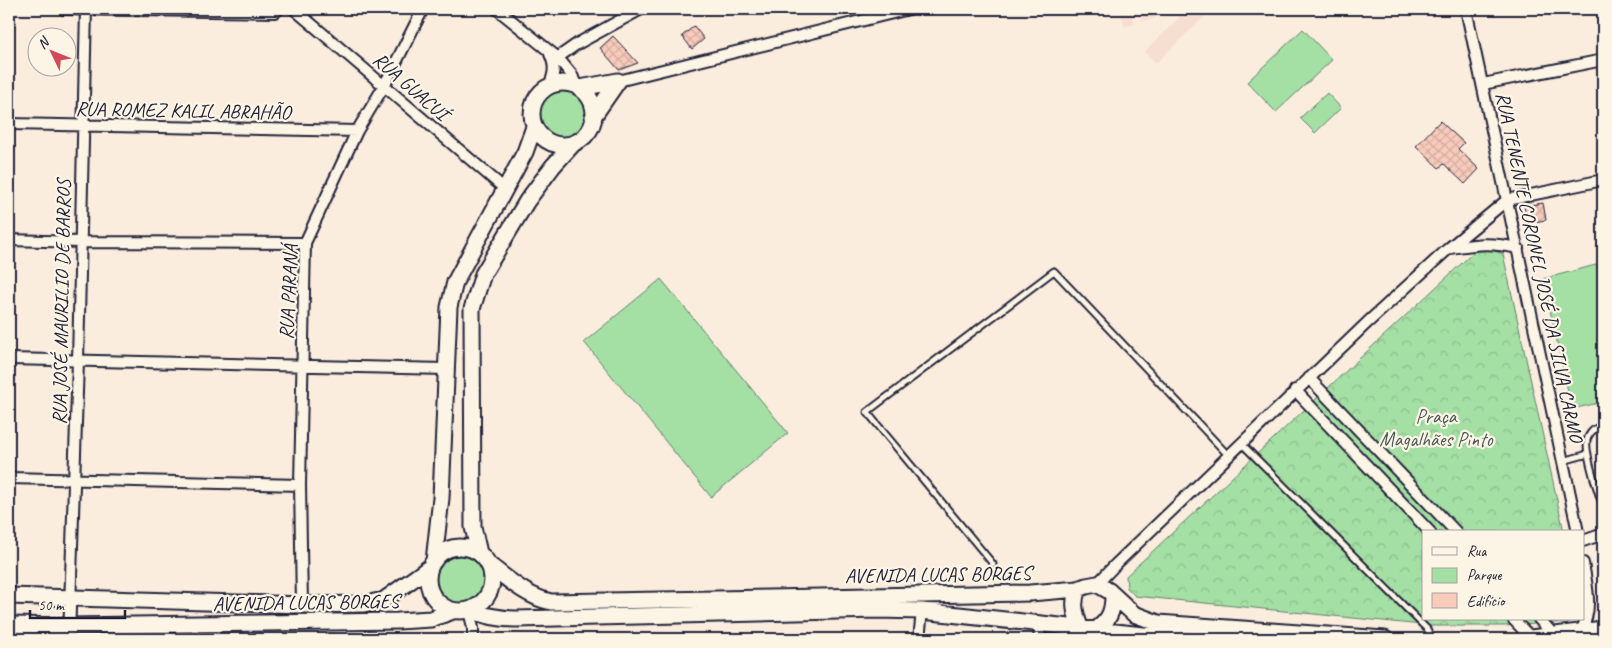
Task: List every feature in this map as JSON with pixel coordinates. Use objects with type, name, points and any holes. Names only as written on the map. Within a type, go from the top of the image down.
[{"type":"street","points":[[64,9],[275,12],[279,9]]},
{"type":"street","name":"RUA JOSÉ MAURILIO DE BARROS","points":[[69,633],[78,361],[86,9]]},
{"type":"street","name":"RUA GUACUÍ","points":[[294,9],[504,189]]},
{"type":"street","name":"RUA PARANÁ","points":[[302,604],[300,485],[305,243],[357,131],[384,86],[423,9]]},
{"type":"street","points":[[497,9],[572,74],[578,87],[591,101],[594,117]]},
{"type":"street","points":[[553,57],[641,9]]},
{"type":"street","points":[[574,143],[555,145],[539,135],[534,127],[532,108],[541,92],[549,86],[567,84],[578,87],[618,81],[874,13],[909,9]]},
{"type":"street","name":"RUA TENENTE CORONEL JOSÉ DA SILVA CARMO","points":[[1466,9],[1578,530]]},
{"type":"street","points":[[549,86],[555,68],[553,57]]},
{"type":"street","points":[[1483,84],[1603,60]]},
{"type":"street","points":[[534,127],[525,152],[455,282],[449,307],[441,498],[432,564],[428,578],[429,589],[434,599],[442,607],[453,611],[469,610],[485,600],[491,586],[491,571],[484,559],[473,527],[472,309],[483,274],[527,201],[547,173],[574,143],[587,133],[594,117],[618,81]]},
{"type":"street","name":"RUA ROMEZ KALIL ABRAHÃO","points":[[9,124],[357,131]]},
{"type":"street","points":[[1385,639],[1158,623],[1134,614],[1104,587],[1097,584],[1308,378],[1449,248],[1507,200],[1603,180]]},
{"type":"street","points":[[9,240],[305,243]]},
{"type":"street","points":[[1449,248],[1482,243],[1518,248]]},
{"type":"street","points":[[9,359],[446,369]]},
{"type":"street","points":[[1308,378],[1454,530]]},
{"type":"street","points":[[1296,390],[1428,530]]},
{"type":"street","points":[[9,478],[300,485]]},
{"type":"street","points":[[1584,541],[1603,534]]},
{"type":"street","points":[[432,564],[443,552],[455,548],[467,548],[484,559]]},
{"type":"street","name":"AVENIDA LUCAS BORGES","points":[[484,559],[530,595],[540,600],[566,603],[1030,593],[1078,589],[1097,584]]},
{"type":"street","name":"AVENIDA LUCAS BORGES","points":[[9,596],[364,604],[384,600],[432,564]]},
{"type":"street","points":[[1578,636],[1588,616],[1589,607],[1584,570]]},
{"type":"street","points":[[1078,589],[1075,596],[1074,609],[1080,627]]},
{"type":"street","points":[[1098,629],[1111,616],[1113,595]]},
{"type":"street","points":[[469,610],[473,628],[472,639]]},
{"type":"street","name":"AVENIDA LUCAS BORGES","points":[[469,610],[500,619],[922,611],[1038,622],[1180,639]]},
{"type":"street","name":"AVENIDA LUCAS BORGES","points":[[9,625],[69,633],[398,621],[432,619],[453,611]]},
{"type":"street","points":[[918,639],[922,611]]},
{"type":"street","points":[[1515,620],[1532,639]]},
{"type":"street","points":[[1540,620],[1555,636]]},
{"type":"street","points":[[1038,622],[1040,639]]},
{"type":"street","points":[[1523,639],[1578,636],[1603,629]]},
{"type":"lane","points":[[993,564],[867,412],[1054,271],[1228,455]]},
{"type":"lane","points":[[1603,426],[1592,431],[1587,440],[1588,454],[1603,504]]},
{"type":"lane","points":[[1241,443],[1427,629],[1433,639]]},
{"type":"lane","points":[[1563,461],[1588,454]]},
{"type":"shaded area","points":[[1120,9],[1131,9],[1134,24],[1124,27]]},
{"type":"shaded area","points":[[1139,9],[1154,9],[1156,18],[1142,21]]},
{"type":"shaded area","points":[[1157,9],[1180,9],[1184,13],[1189,9],[1212,9],[1156,63],[1144,52],[1180,17],[1175,14],[1169,15],[1160,12]]},
{"type":"green space","points":[[1303,29],[1332,60],[1276,112],[1247,82]]},
{"type":"green space","points":[[563,88],[573,90],[581,96],[587,104],[589,114],[587,124],[581,132],[573,138],[563,140],[553,138],[545,132],[539,124],[537,114],[539,104],[545,96],[553,90]]},
{"type":"green space","points":[[1327,93],[1341,108],[1315,133],[1300,118]]},
{"type":"green space","name":"Praça Magalhães Pinto","points":[[1477,249],[1492,250],[1503,254],[1564,530],[1422,530],[1422,620],[1572,620],[1570,622],[1503,626],[1432,626],[1135,596],[1127,588],[1126,576]]},
{"type":"green space","points":[[1603,263],[1603,402],[1572,409],[1543,279]]},
{"type":"green space","points":[[661,279],[788,433],[711,497],[584,342]]},
{"type":"green space","points":[[460,556],[469,558],[477,563],[482,571],[484,580],[482,589],[477,597],[469,602],[460,604],[451,602],[443,597],[438,589],[436,580],[438,571],[443,563],[451,558]]},
{"type":"building","points":[[694,26],[704,39],[692,49],[682,36]]},
{"type":"building","points":[[613,36],[638,63],[619,70],[600,48]]},
{"type":"building","points":[[1440,121],[1464,143],[1458,149],[1479,169],[1465,184],[1444,164],[1439,168],[1416,146]]},
{"type":"building","points":[[1543,203],[1546,220],[1527,223],[1524,206]]}]
